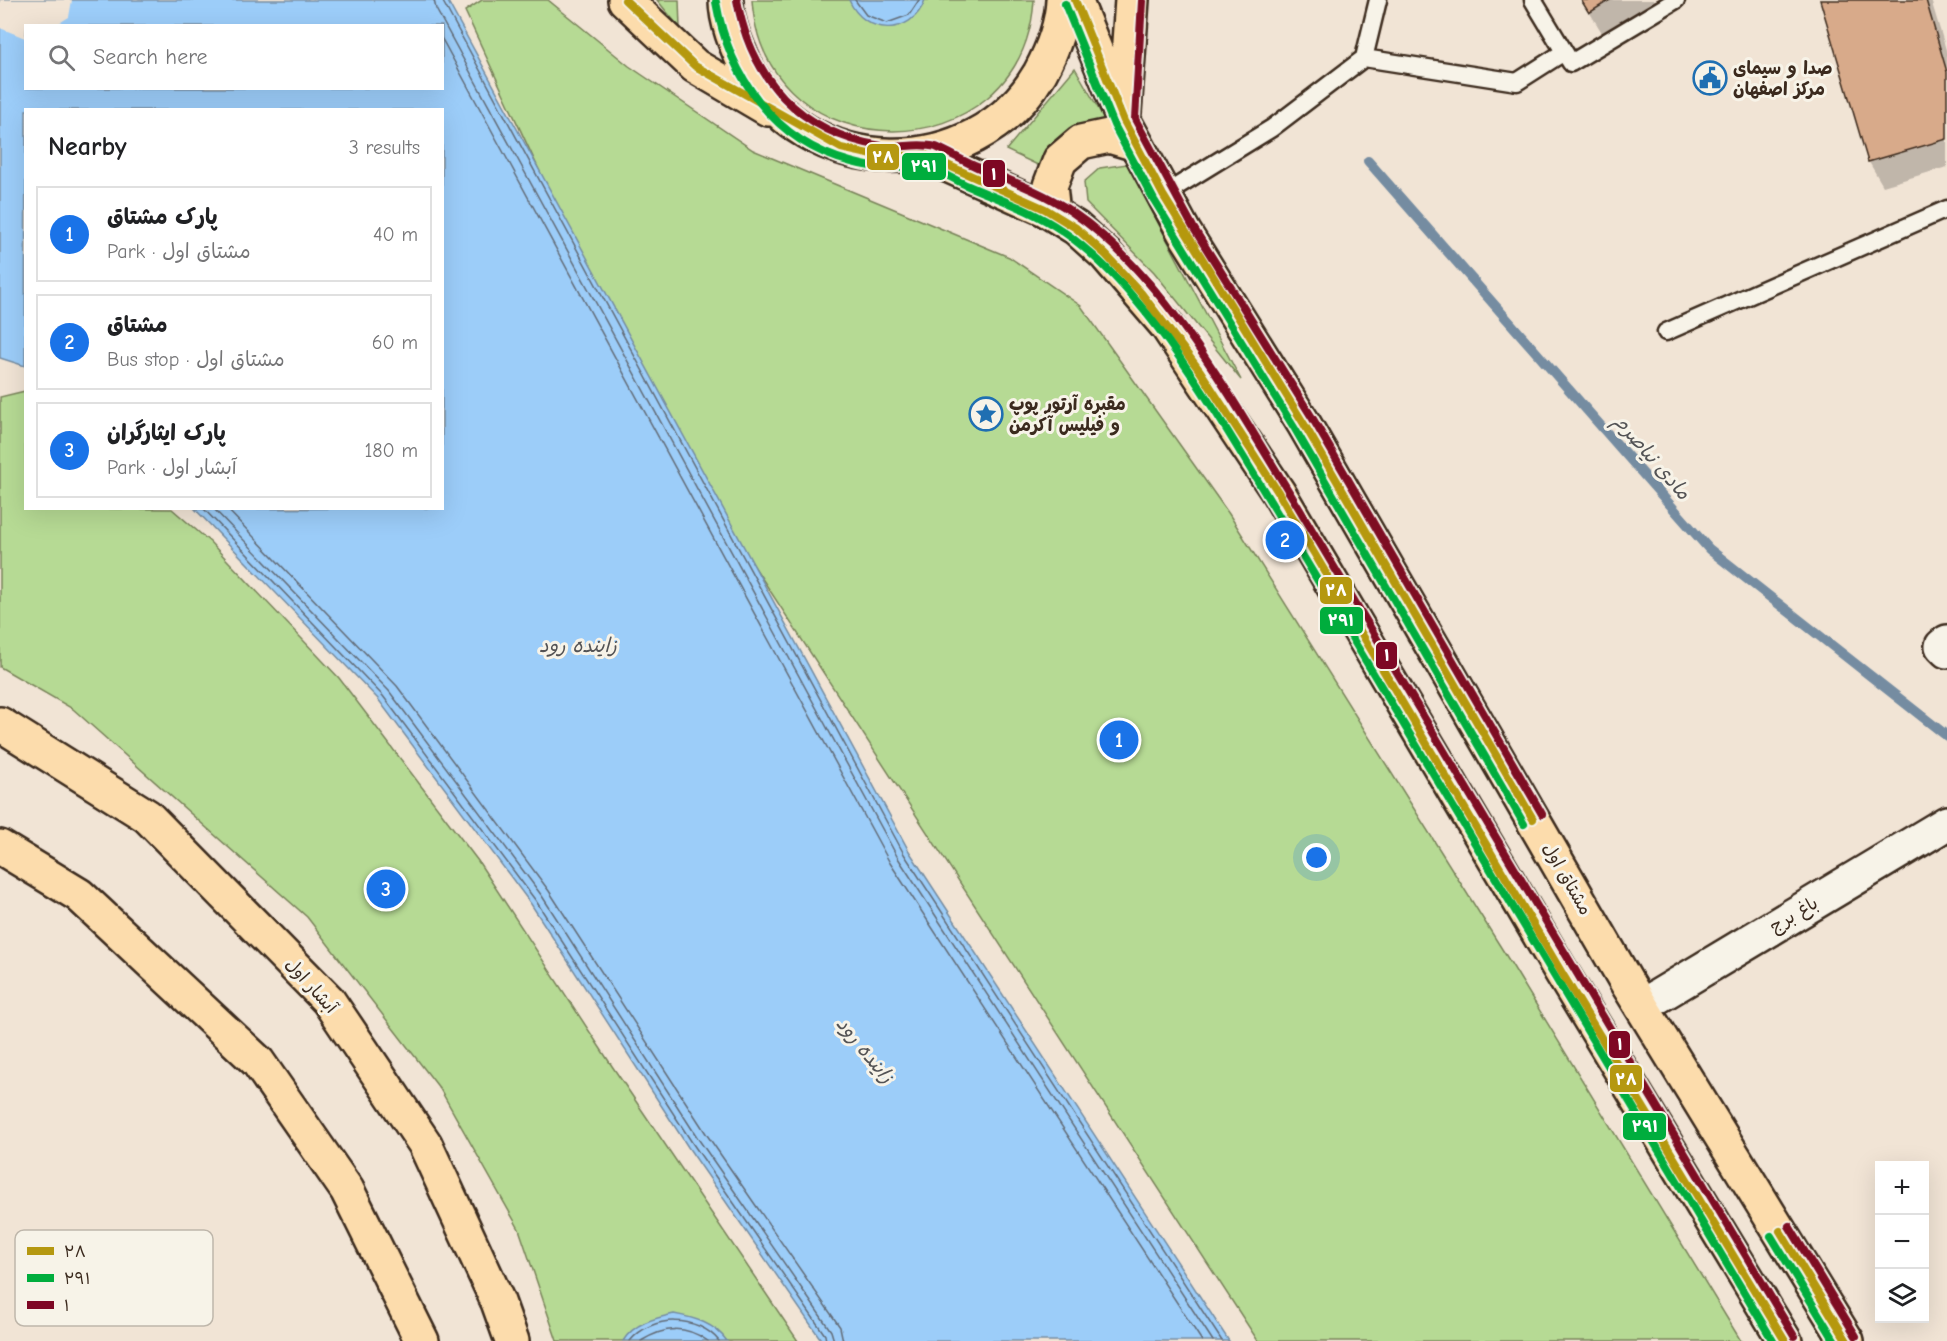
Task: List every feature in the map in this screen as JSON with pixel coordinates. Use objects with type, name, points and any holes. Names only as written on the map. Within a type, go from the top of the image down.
[{"type":"main road","points":[[625,0],[695,66],[803,129],[841,148],[882,157],[925,154],[965,142],[1001,120],[1030,90],[1051,53],[1062,13],[1063,0]]},
{"type":"main road","points":[[726,0],[734,42],[751,76],[774,106],[803,129]]},
{"type":"main road","name":"مشتاق اول","points":[[1075,0],[1130,133],[1164,195],[1304,424],[1642,1006],[1847,1341]]},
{"type":"main road","points":[[1053,214],[1050,186],[1060,160],[1081,142],[1130,133],[1132,0]]},
{"type":"main road","points":[[925,154],[1053,214],[1077,228],[1141,293],[1200,371],[1272,482],[1567,981],[1785,1341]]},
{"type":"main road","name":"آبشار اول","points":[[0,724],[147,816],[328,1000],[425,1144],[498,1302],[512,1341]]},
{"type":"main road","points":[[0,847],[79,896],[258,1062],[346,1190],[422,1341]]},
{"type":"street","points":[[1947,642],[1942,646],[1947,651]]},
{"type":"street","name":"باغ برج","points":[[1642,1006],[1947,823]]},
{"type":"lane","points":[[1164,195],[1272,128],[1364,58],[1378,0]]},
{"type":"lane","points":[[1533,0],[1571,63],[1676,0]]},
{"type":"lane","points":[[1364,58],[1517,82],[1564,52]]},
{"type":"lane","points":[[1666,332],[1947,209]]},
{"type":"green space","points":[[482,0],[548,0],[629,66],[753,150],[1009,257],[1081,306],[1229,514],[1512,965],[1741,1341],[1258,1341],[646,400],[465,11]]},
{"type":"green space","points":[[657,0],[679,0],[680,28]]},
{"type":"green space","points":[[752,0],[1034,0],[1019,57],[987,98],[943,123],[893,131],[844,123],[800,98],[767,57]]},
{"type":"green space","points":[[1075,68],[1106,122],[1081,125],[1065,132],[1055,145],[1044,168],[1006,150]]},
{"type":"green space","points":[[1127,164],[1241,380],[1154,272],[1086,203],[1084,182],[1100,168]]},
{"type":"green space","points":[[24,391],[24,510],[173,510],[210,542],[339,678],[478,861],[612,1066],[798,1341],[557,1341],[519,1229],[440,1089],[307,917],[73,709],[0,667],[0,397]]},
{"type":"water","name":"زاینده رود","points":[[0,0],[447,0],[909,851],[1229,1341],[822,1341],[688,1147],[531,904],[378,699],[196,510],[444,510],[444,108],[24,108],[24,366],[0,358]]},
{"type":"water","points":[[849,0],[925,0],[909,21],[899,26],[887,27],[865,20],[856,12]]},
{"type":"water","points":[[674,1314],[703,1322],[727,1341],[623,1341],[639,1326]]},
{"type":"pier","points":[[0,0],[72,0],[69,17],[58,24],[24,24],[24,38],[0,28]]},
{"type":"building","points":[[1581,0],[1610,0],[1589,13]]},
{"type":"building","points":[[1820,0],[1926,0],[1947,72],[1947,139],[1868,162]]},
{"type":"waterway","name":"مادی نیاصرم","points":[[1368,161],[1709,549],[1947,736]]},
{"type":"transit line","name":"۲۸","points":[[625,0],[695,66],[841,148],[882,157],[925,155],[1045,209],[1076,228],[1106,255],[1141,293],[1200,371],[1278,492],[1562,973],[1785,1341]]},
{"type":"transit line","name":"۱","points":[[737,0],[754,54],[767,77],[784,98],[804,115],[826,129],[852,139],[888,147],[922,145],[936,147],[1049,198],[1106,238],[1167,306],[1196,344],[1248,424],[1794,1336]]},
{"type":"transit line","name":"۲۸","points":[[1075,0],[1124,121],[1163,195],[1304,424],[1533,819]]},
{"type":"transit line","name":"۱","points":[[1142,1],[1135,119],[1193,227],[1313,419],[1542,814]]},
{"type":"transit line","name":"۲۹۱","points":[[716,2],[722,29],[744,80],[778,122],[799,139],[824,152],[864,165],[888,168],[929,167],[1038,216],[1061,230],[1093,255],[1124,286],[1153,321],[1181,359],[1231,437],[1773,1341]]},
{"type":"transit line","name":"۲۹۱","points":[[1065,4],[1114,125],[1154,200],[1295,429],[1524,824]]},
{"type":"transit line","name":"۱","points":[[1789,1226],[1856,1336]]},
{"type":"transit line","name":"۲۸","points":[[1780,1231],[1847,1341]]},
{"type":"transit line","name":"۲۹۱","points":[[1771,1236],[1835,1341]]},
{"type":"place","name":"صدا و سیمای مرکز اصفهان","points":[[1710,78]]},
{"type":"place","name":"مقبره آرتور پوپ و فیلیس آکرمن","points":[[986,414]]},
{"type":"place","name":"مشتاق","points":[[1285,540]]},
{"type":"place","name":"پارک مشتاق","points":[[1119,740]]},
{"type":"place","name":"پارک ایثارگران","points":[[386,889]]}]
